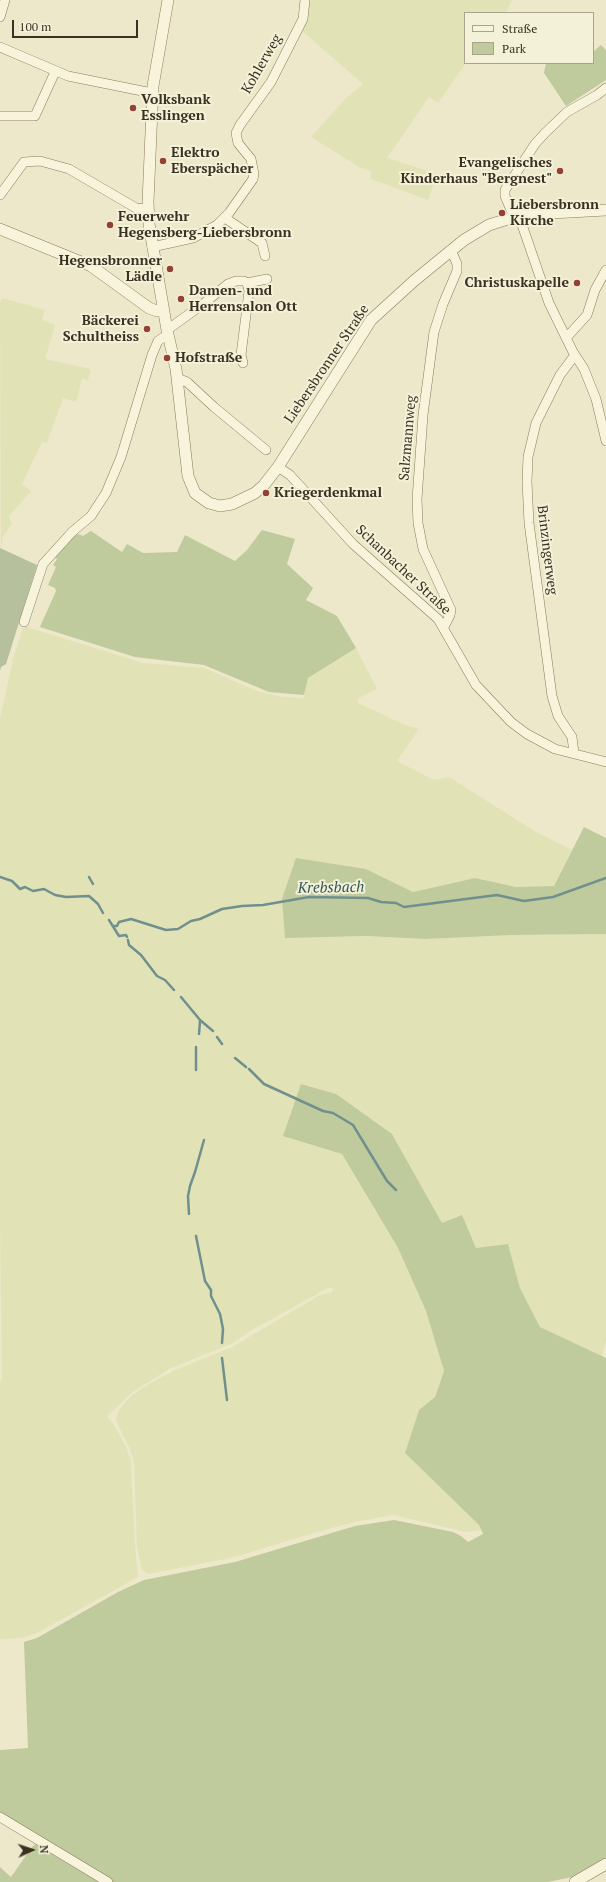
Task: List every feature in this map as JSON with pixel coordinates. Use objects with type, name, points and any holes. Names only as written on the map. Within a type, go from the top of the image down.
[{"type":"street","points":[[0,17],[5,0]]},
{"type":"street","name":"Liebersbronner Straße","points":[[168,0],[152,93],[148,209],[152,247],[177,378],[187,470],[191,486],[200,498],[216,506],[236,502],[258,491],[278,467],[371,320],[469,236],[484,228],[517,217],[606,210]]},
{"type":"street","name":"Kohlerweg","points":[[225,218],[253,179],[254,174],[250,157],[236,138],[236,133],[240,125],[269,86],[304,16],[305,0]]},
{"type":"street","points":[[0,47],[56,72],[80,80],[152,93]]},
{"type":"street","points":[[0,116],[35,116],[56,72]]},
{"type":"street","points":[[606,88],[597,96],[567,112],[545,133],[535,144],[505,190],[505,196],[517,217],[547,297],[575,355],[584,369],[596,399],[606,441]]},
{"type":"street","points":[[0,195],[24,162],[40,161],[69,169],[135,207],[148,209]]},
{"type":"street","points":[[152,247],[193,238],[225,218],[262,243],[265,256]]},
{"type":"street","points":[[0,229],[91,266],[149,308],[157,311],[164,310]]},
{"type":"street","name":"Salzmannweg","points":[[444,627],[451,610],[423,549],[418,523],[416,499],[423,415],[434,332],[443,304],[457,271],[456,261],[451,250]]},
{"type":"street","points":[[567,337],[588,313],[595,290],[606,270]]},
{"type":"street","points":[[24,622],[41,567],[78,527],[94,513],[112,479],[130,431],[142,383],[158,341],[167,332],[228,284],[240,280],[247,284],[267,279]]},
{"type":"street","points":[[243,364],[241,355],[249,298],[247,284]]},
{"type":"street","name":"Brinzingerweg","points":[[574,753],[572,737],[558,716],[552,696],[530,530],[526,482],[530,445],[539,416],[560,374],[575,355]]},
{"type":"street","points":[[177,378],[187,382],[214,408],[266,450]]},
{"type":"street","name":"Schanbacher Straße","points":[[278,467],[290,475],[353,544],[420,601],[438,619],[444,627],[472,679],[502,714],[519,728],[555,749],[606,762]]},
{"type":"street","points":[[0,1817],[108,1882]]},
{"type":"street","points":[[576,1882],[606,1864]]},
{"type":"green space","points":[[307,0],[512,0],[506,12],[464,12],[464,64],[465,64],[438,103],[429,97],[387,158],[437,174],[428,200],[371,179],[371,171],[359,167],[311,137],[345,99],[363,84],[301,30]]},
{"type":"green space","points":[[601,45],[606,50],[606,80],[566,106],[544,73],[546,64],[594,64],[594,51]]},
{"type":"green space","points":[[2,298],[45,310],[42,320],[55,325],[45,359],[91,369],[88,380],[82,379],[76,402],[63,398],[47,443],[42,442],[22,484],[31,491],[9,516],[12,524],[3,536],[1,549],[0,303]]},
{"type":"green space","points":[[262,530],[295,539],[287,564],[313,588],[306,600],[337,616],[356,648],[308,678],[304,695],[269,692],[204,665],[135,657],[40,627],[56,591],[55,588],[48,585],[56,567],[53,565],[57,559],[54,557],[67,542],[78,534],[83,536],[91,531],[122,552],[127,544],[143,553],[177,552],[185,535],[235,561],[247,550]]},
{"type":"green space","points":[[0,548],[37,565],[6,664],[1,667],[0,671]]},
{"type":"green space","points":[[27,627],[143,663],[204,668],[257,691],[281,697],[304,698],[307,678],[356,648],[377,689],[359,698],[358,703],[405,725],[419,729],[397,761],[434,780],[449,777],[536,832],[572,850],[554,886],[516,887],[475,878],[413,892],[366,869],[285,937],[366,936],[425,939],[513,935],[606,934],[606,1340],[602,1357],[540,1327],[520,1288],[508,1244],[476,1249],[442,1223],[392,1134],[283,1135],[342,1154],[398,1248],[426,1311],[444,1371],[435,1397],[419,1410],[405,1453],[479,1525],[481,1530],[466,1532],[393,1515],[355,1522],[317,1532],[235,1557],[149,1574],[142,1570],[137,1547],[134,1462],[130,1449],[116,1419],[119,1410],[131,1396],[144,1387],[175,1370],[232,1347],[320,1295],[332,1292],[333,1288],[328,1288],[252,1330],[231,1344],[169,1369],[131,1393],[108,1414],[108,1418],[113,1423],[126,1447],[131,1462],[138,1577],[37,1633],[22,1638],[0,1639],[0,1381],[2,1380],[0,1220],[0,719],[13,659],[23,628]]},
{"type":"green space","points":[[584,827],[606,838],[606,934],[513,935],[425,939],[366,936],[285,938],[282,899],[296,858],[366,869],[413,892],[475,878],[516,887],[554,886]]},
{"type":"green space","points":[[301,1084],[336,1094],[392,1134],[442,1223],[462,1215],[476,1248],[508,1244],[520,1288],[540,1327],[606,1358],[606,1858],[573,1877],[548,1882],[0,1882],[0,1867],[11,1877],[32,1847],[42,1838],[0,1814],[0,1750],[28,1748],[24,1642],[37,1638],[118,1592],[144,1580],[235,1562],[355,1526],[394,1520],[453,1532],[468,1542],[483,1534],[479,1525],[405,1453],[419,1410],[435,1397],[444,1371],[426,1311],[398,1248],[342,1154],[283,1136]]},
{"type":"waterway","name":"Krebsbach","points":[[0,877],[12,881],[20,889],[25,887],[33,891],[44,889],[55,895],[66,897],[89,896],[98,904],[103,913]]},
{"type":"waterway","points":[[89,877],[93,884]]},
{"type":"waterway","name":"Krebsbach","points":[[114,926],[117,926],[119,922],[131,919],[166,930],[178,929],[191,921],[200,919],[222,909],[263,905],[309,897],[368,898],[381,902],[396,903],[404,907],[497,895],[524,901],[553,897],[606,878]]},
{"type":"waterway","points":[[109,920],[119,936],[126,935],[127,937]]},
{"type":"waterway","points":[[128,940],[129,945],[141,955],[157,976],[165,980],[174,990]]},
{"type":"waterway","points":[[181,997],[200,1020],[213,1031]]},
{"type":"waterway","points":[[199,1034],[200,1021]]},
{"type":"waterway","points":[[217,1037],[222,1044]]},
{"type":"waterway","points":[[196,1047],[196,1070]]},
{"type":"waterway","points":[[235,1058],[246,1067]]},
{"type":"waterway","points":[[249,1069],[264,1084],[323,1111],[333,1113],[353,1125],[387,1181],[396,1190]]},
{"type":"waterway","points":[[189,1214],[188,1196],[190,1186],[204,1140]]},
{"type":"waterway","points":[[196,1236],[205,1281],[211,1290],[211,1296],[220,1314],[223,1329],[222,1343]]},
{"type":"waterway","points":[[222,1358],[227,1400]]},
{"type":"place","name":"Volksbank Esslingen","points":[[133,108]]},
{"type":"place","name":"Elektro Eberspächer","points":[[163,161]]},
{"type":"place","name":"Evangelisches Kinderhaus \"Bergnest\"","points":[[560,171]]},
{"type":"place","name":"Liebersbronn Kirche","points":[[502,213]]},
{"type":"place","name":"Feuerwehr Hegensberg-Liebersbronn","points":[[110,225]]},
{"type":"place","name":"Hegensbronner Lädle","points":[[170,269]]},
{"type":"place","name":"Christuskapelle","points":[[577,283]]},
{"type":"place","name":"Damen- und Herrensalon Ott","points":[[181,299]]},
{"type":"place","name":"Bäckerei Schultheiss","points":[[147,329]]},
{"type":"place","name":"Hofstraße","points":[[167,358]]},
{"type":"place","name":"Kriegerdenkmal","points":[[266,493]]}]
